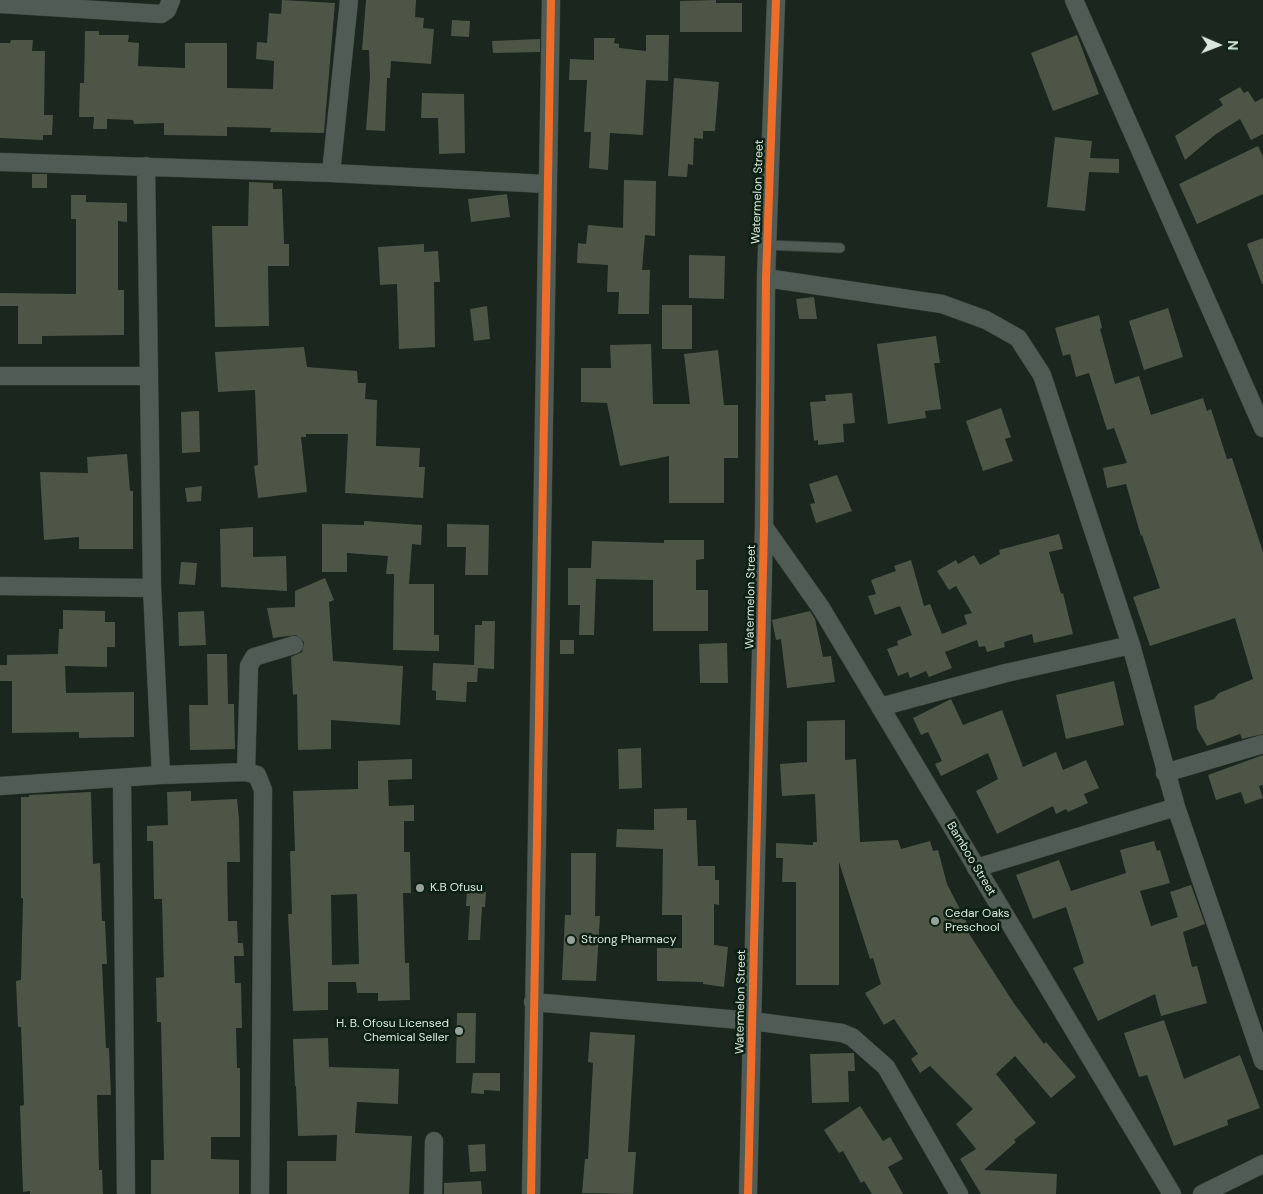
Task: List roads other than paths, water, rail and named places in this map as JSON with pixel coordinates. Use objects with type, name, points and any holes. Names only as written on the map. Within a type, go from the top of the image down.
[{"type":"street","points":[[0,4],[161,14],[167,10],[171,0]]},
{"type":"street","points":[[332,172],[349,0]]},
{"type":"street","points":[[531,1194],[546,184],[551,0]]},
{"type":"street","name":"Watermelon Street","points":[[748,1194],[764,527],[766,278],[776,0]]},
{"type":"street","points":[[1074,0],[1263,428]]},
{"type":"street","points":[[0,162],[332,172],[546,184]]},
{"type":"street","points":[[146,166],[152,588],[161,775]]},
{"type":"street","points":[[766,278],[942,304],[986,320],[1018,338],[1042,375],[1131,645],[1165,773],[1263,1062]]},
{"type":"street","points":[[0,376],[148,376]]},
{"type":"street","name":"Bamboo Street","points":[[764,527],[821,608],[1172,1194]]},
{"type":"street","points":[[0,586],[152,588]]},
{"type":"street","points":[[246,772],[249,666],[254,658],[294,645]]},
{"type":"street","points":[[880,707],[1006,673],[1131,645]]},
{"type":"street","points":[[1165,773],[1263,744]]},
{"type":"street","points":[[0,786],[161,775],[246,772],[257,776],[263,790],[260,1194]]},
{"type":"street","points":[[122,779],[126,1194]]},
{"type":"street","points":[[976,868],[1176,807]]},
{"type":"street","points":[[533,1002],[752,1020],[842,1033],[852,1037],[886,1067],[959,1194]]},
{"type":"street","points":[[433,1194],[434,1141]]},
{"type":"street","points":[[1202,1194],[1263,1164]]},
{"type":"lane","points":[[767,245],[840,248]]},
{"type":"place","name":"K.B Ofusu","points":[[420,888]]},
{"type":"place","name":"Cedar Oaks Preschool","points":[[935,921]]},
{"type":"place","name":"Strong Pharmacy","points":[[571,940]]},
{"type":"place","name":"H. B. Ofosu Licensed Chemical Seller","points":[[459,1031]]}]
